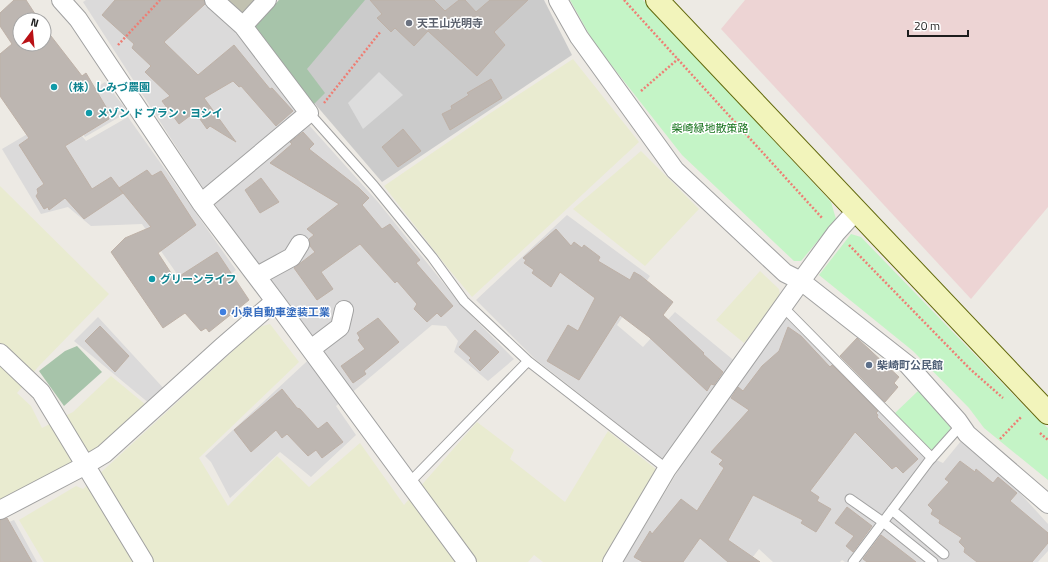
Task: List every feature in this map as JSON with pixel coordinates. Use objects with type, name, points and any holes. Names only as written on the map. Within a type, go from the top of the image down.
[{"type":"street","points":[[61,0],[78,19],[201,203],[257,276],[467,562]]},
{"type":"street","points":[[201,203],[309,113],[243,26],[214,0]]},
{"type":"street","points":[[243,26],[267,0]]},
{"type":"street","points":[[558,0],[579,37],[675,170],[785,273],[801,281],[908,364],[961,425],[967,434],[1048,504]]},
{"type":"street","points":[[657,0],[856,211],[1043,422]]},
{"type":"street","points":[[612,562],[667,469],[836,233],[856,211]]},
{"type":"street","points":[[257,276],[292,257],[300,244]]},
{"type":"street","points":[[0,510],[104,454],[275,301]]},
{"type":"street","points":[[311,349],[340,327],[344,310]]},
{"type":"street","points":[[0,353],[41,392],[84,466],[144,562]]},
{"type":"lane","points":[[309,113],[374,186],[432,257],[464,301],[528,361],[667,469]]},
{"type":"lane","points":[[783,307],[932,458]]},
{"type":"lane","points":[[408,483],[528,361]]},
{"type":"lane","points":[[853,562],[932,458],[961,425]]},
{"type":"lane","points":[[850,499],[883,522],[932,562]]},
{"type":"lane","points":[[892,510],[944,554]]},
{"type":"path","points":[[105,59],[160,0]]},
{"type":"path","points":[[624,0],[836,233],[970,369],[1005,400]]},
{"type":"path","points":[[309,113],[324,102],[381,31]]},
{"type":"path","points":[[627,103],[678,59]]},
{"type":"path","points":[[988,452],[1022,416],[1027,421]]},
{"type":"path","points":[[1043,422],[1048,440]]},
{"type":"shaded area","points":[[86,0],[204,0],[234,26],[308,124],[378,202],[461,305],[514,359],[488,381],[454,352],[458,341],[446,326],[432,325],[336,406],[356,435],[311,477],[280,452],[230,498],[211,462],[205,456],[318,351],[197,179],[83,2]]},
{"type":"shaded area","points":[[227,0],[255,0],[243,14]]},
{"type":"shaded area","points":[[279,0],[544,0],[572,55],[382,182],[255,34],[255,27]]},
{"type":"shaded area","points":[[745,0],[1048,0],[1048,207],[971,299],[721,29]]},
{"type":"shaded area","points":[[573,59],[639,142],[472,297],[384,186]]},
{"type":"shaded area","points":[[379,72],[403,95],[363,129],[348,103]]},
{"type":"shaded area","points":[[105,82],[128,112],[85,137],[64,109]]},
{"type":"shaded area","points":[[63,113],[86,141],[128,117],[236,270],[196,301],[142,224],[91,226],[68,207],[41,214],[2,149]]},
{"type":"shaded area","points":[[641,151],[699,209],[645,266],[573,209]]},
{"type":"shaded area","points":[[0,186],[109,294],[38,367],[17,393],[31,406],[42,428],[73,412],[111,376],[146,405],[99,452],[0,501]]},
{"type":"shaded area","points":[[567,215],[650,276],[617,325],[643,347],[675,312],[748,372],[784,316],[919,452],[943,463],[961,441],[1010,482],[1048,524],[1048,551],[1038,562],[845,562],[842,560],[840,562],[773,562],[759,549],[749,562],[623,562],[678,471],[535,359],[476,300]]},
{"type":"shaded area","points":[[760,271],[779,289],[780,296],[744,343],[716,320]]},
{"type":"shaded area","points":[[98,317],[167,392],[150,404],[74,341]]},
{"type":"shaded area","points":[[270,324],[299,362],[199,458],[228,506],[277,456],[309,487],[360,443],[404,505],[477,422],[514,450],[510,459],[565,502],[608,431],[657,470],[605,562],[543,562],[534,555],[528,562],[44,562],[19,520],[76,486],[83,489],[259,327]]},
{"type":"shaded area","points":[[14,520],[37,562],[0,562],[0,526]]},
{"type":"green space","points":[[279,0],[365,0],[307,69],[325,93],[314,104],[255,34],[255,27]]},
{"type":"green space","name":"柴崎緑地散策路","points":[[570,0],[643,0],[831,202],[836,219],[801,261],[794,261],[682,155],[594,43]]},
{"type":"green space","points":[[851,234],[861,237],[1030,412],[1048,428],[1048,480],[984,428],[969,408],[913,351],[819,275]]},
{"type":"green space","points":[[77,346],[102,372],[64,406],[39,371],[65,351]]},
{"type":"green space","points":[[918,391],[951,425],[949,433],[933,452],[895,413]]},
{"type":"building","points":[[14,0],[26,0],[34,12],[12,12],[12,44],[0,26],[0,13]]},
{"type":"building","points":[[115,0],[204,0],[205,4],[164,42],[198,75],[234,45],[270,89],[272,88],[293,111],[276,126],[241,86],[239,87],[233,81],[204,98],[236,142],[210,126],[207,129],[195,112],[179,124],[162,101],[170,96],[145,72],[151,66],[132,48],[134,44],[102,15]]},
{"type":"building","points":[[370,0],[434,0],[445,11],[459,0],[465,0],[476,12],[490,0],[528,0],[494,32],[505,45],[477,76],[428,31],[414,46],[395,28],[391,32],[377,18],[382,14]]},
{"type":"building","points":[[52,37],[82,76],[86,73],[109,112],[107,114],[109,119],[65,146],[92,189],[111,177],[123,193],[84,219],[65,198],[49,210],[48,207],[44,209],[36,196],[38,193],[37,189],[44,184],[19,145],[29,138],[0,96],[0,54],[12,44],[12,52],[52,52]]},
{"type":"building","points":[[491,79],[502,98],[450,130],[442,114],[452,109],[451,106],[469,95],[467,93]]},
{"type":"building","points":[[403,129],[421,151],[398,167],[382,147]]},
{"type":"building","points":[[303,132],[314,144],[309,149],[359,188],[369,198],[362,205],[382,229],[390,224],[420,260],[416,263],[453,306],[441,317],[437,313],[427,322],[414,309],[417,304],[397,281],[395,283],[360,244],[321,272],[333,289],[317,300],[294,268],[315,252],[310,246],[309,239],[314,235],[307,229],[339,204],[270,163],[292,144],[290,142]]},
{"type":"building","points":[[147,170],[152,176],[161,171],[196,225],[158,253],[175,279],[217,252],[249,300],[209,332],[206,328],[201,331],[185,313],[163,328],[111,252],[125,238],[151,227],[119,188]]},
{"type":"building","points":[[261,178],[279,202],[260,213],[245,190]]},
{"type":"building","points":[[556,229],[571,246],[574,242],[582,248],[584,245],[600,257],[598,261],[630,280],[634,272],[673,302],[663,315],[723,372],[714,385],[711,384],[707,391],[649,337],[620,315],[579,380],[547,361],[568,325],[578,331],[595,298],[560,272],[551,287],[532,273],[534,270],[524,263],[526,260],[523,258]]},
{"type":"building","points":[[378,318],[399,342],[364,371],[366,374],[353,383],[341,366],[365,349],[358,340],[360,338],[357,333]]},
{"type":"building","points":[[100,326],[129,356],[115,372],[85,341]]},
{"type":"building","points":[[788,327],[801,336],[830,367],[832,365],[878,411],[876,413],[878,415],[877,417],[918,459],[903,473],[896,466],[892,469],[855,432],[810,491],[819,497],[817,501],[831,509],[816,532],[801,523],[803,520],[753,495],[728,540],[760,562],[728,562],[700,538],[683,562],[643,562],[634,557],[650,531],[652,534],[681,499],[697,511],[724,468],[719,464],[723,460],[711,452],[749,410],[731,398],[738,387],[743,391],[762,366],[779,351]]},
{"type":"building","points":[[475,330],[499,352],[480,371],[469,360],[471,358],[459,347]]},
{"type":"building","name":"柴崎町公民館","points":[[857,338],[899,377],[894,383],[898,387],[885,402],[840,356]]},
{"type":"building","points":[[282,389],[297,408],[300,409],[318,429],[327,422],[343,442],[322,458],[316,450],[308,456],[287,434],[282,438],[276,430],[251,452],[234,430]]},
{"type":"building","points":[[960,461],[975,472],[976,469],[993,483],[998,477],[1017,493],[1010,501],[1048,533],[1048,543],[1032,562],[977,562],[964,552],[965,548],[959,542],[962,538],[939,523],[940,520],[931,514],[933,510],[928,505],[949,482],[945,479]]},
{"type":"building","points":[[847,507],[872,526],[853,552],[846,546],[854,536],[835,523]]},
{"type":"building","points":[[7,518],[32,562],[0,562],[0,520]]},
{"type":"building","points":[[881,535],[916,562],[867,562],[863,559]]},
{"type":"place","name":"天王山光明寺","points":[[409,23]]},
{"type":"place","name":"（株）しみづ農園","points":[[54,87]]},
{"type":"place","name":"メゾン ド ブラン・ヨシイ","points":[[89,113]]},
{"type":"place","name":"グリーンライフ","points":[[152,279]]},
{"type":"place","name":"小泉自動車塗装工業","points":[[223,312]]},
{"type":"place","name":"柴崎町公民館","points":[[869,365]]}]
